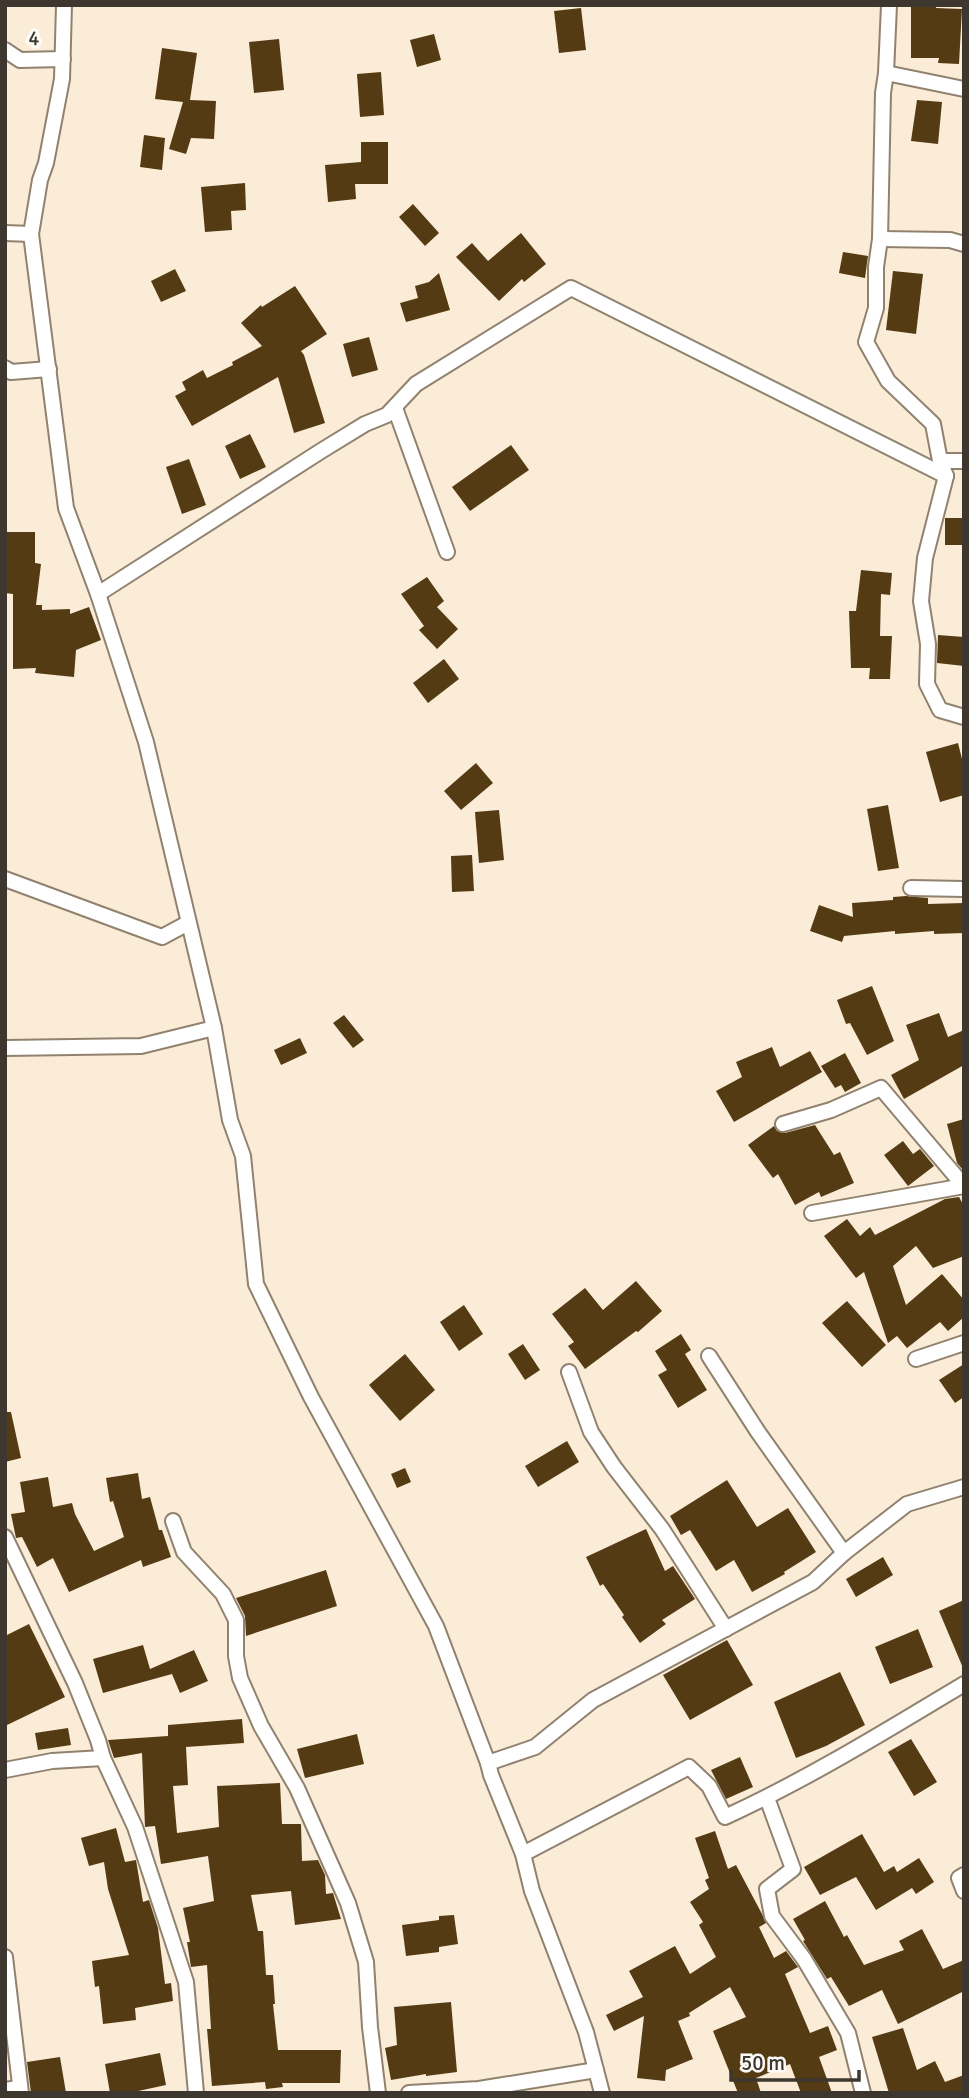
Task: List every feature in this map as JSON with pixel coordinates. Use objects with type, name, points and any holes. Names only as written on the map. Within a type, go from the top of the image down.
[{"type":"street","points":[[64,5],[62,79],[46,163],[40,180],[32,234],[66,508],[98,594],[146,742],[214,1028],[230,1120],[243,1156],[256,1284],[312,1397],[436,1626],[523,1854],[532,1891],[586,2032],[602,2093]]},
{"type":"street","points":[[889,5],[883,93],[876,308],[866,342],[888,381],[933,424],[940,461],[946,476],[924,569],[921,601],[928,644],[927,684],[940,710],[964,717]]},
{"type":"street","name":"4","points":[[5,50],[20,60],[63,59]]},
{"type":"street","points":[[886,74],[964,89]]},
{"type":"street","points":[[5,233],[32,234]]},
{"type":"street","points":[[880,239],[950,240],[964,244]]},
{"type":"street","points":[[98,594],[321,451],[365,424],[384,418],[416,383],[571,288],[946,476]]},
{"type":"street","points":[[5,368],[11,372],[48,369]]},
{"type":"street","points":[[395,408],[447,551]]},
{"type":"street","points":[[940,461],[964,461]]},
{"type":"street","points":[[5,879],[162,937],[188,923]]},
{"type":"street","points":[[911,888],[964,889]]},
{"type":"street","points":[[5,1048],[141,1046],[214,1028]]},
{"type":"street","points":[[783,1124],[831,1110],[881,1088],[964,1186]]},
{"type":"street","points":[[812,1213],[964,1186]]},
{"type":"street","points":[[916,1359],[964,1343]]},
{"type":"street","points":[[709,1356],[758,1432],[844,1553]]},
{"type":"street","points":[[569,1372],[592,1432],[614,1467],[662,1529],[726,1629]]},
{"type":"street","points":[[488,1763],[535,1747],[593,1700],[813,1582],[844,1553],[907,1504],[964,1488]]},
{"type":"street","points":[[173,1521],[184,1552],[223,1594],[236,1620],[236,1656],[240,1678],[261,1726],[298,1788],[348,1903],[366,1962],[378,2093]]},
{"type":"street","points":[[5,1537],[75,1684],[103,1758],[135,1826],[186,1982],[196,2093]]},
{"type":"street","points":[[523,1854],[689,1767],[709,1786],[725,1817],[767,1798],[964,1684]]},
{"type":"street","points":[[5,1770],[52,1761],[103,1758]]},
{"type":"street","points":[[767,1798],[793,1869],[767,1889],[772,1916],[804,1959],[848,2033],[863,2093]]},
{"type":"street","points":[[964,1875],[959,1878],[964,1891]]},
{"type":"street","points":[[5,1957],[15,2090]]},
{"type":"street","points":[[409,2093],[479,2089],[596,2070]]},
{"type":"building","points":[[911,5],[962,9],[959,64],[938,63],[939,58],[911,58]]},
{"type":"building","points":[[581,8],[586,50],[559,53],[554,11]]},
{"type":"building","points":[[434,34],[441,60],[417,67],[410,40]]},
{"type":"building","points":[[279,39],[284,90],[254,93],[249,42]]},
{"type":"building","points":[[162,48],[197,53],[190,100],[216,101],[214,139],[191,138],[186,154],[169,149],[183,102],[155,99]]},
{"type":"building","points":[[381,72],[384,115],[360,117],[357,74]]},
{"type":"building","points":[[917,100],[942,102],[938,144],[911,141]]},
{"type":"building","points":[[144,135],[165,138],[162,170],[140,167]]},
{"type":"building","points":[[361,142],[388,142],[388,184],[355,184],[356,199],[328,202],[325,165],[361,162]]},
{"type":"building","points":[[245,183],[246,210],[231,211],[232,230],[205,232],[201,187]]},
{"type":"building","points":[[413,204],[439,233],[425,246],[399,217]]},
{"type":"building","points":[[521,233],[546,264],[524,282],[522,279],[499,301],[456,257],[472,243],[488,261]]},
{"type":"building","points":[[843,252],[868,256],[865,278],[839,273]]},
{"type":"building","points":[[175,269],[186,291],[161,302],[151,281]]},
{"type":"building","points":[[893,271],[923,274],[916,334],[886,330]]},
{"type":"building","points":[[439,273],[450,310],[406,322],[400,303],[418,298],[415,286],[429,282]]},
{"type":"building","points":[[295,286],[327,334],[301,351],[325,423],[294,433],[278,377],[192,426],[175,396],[186,390],[182,382],[203,370],[207,378],[262,346],[241,323],[261,305],[262,307]]},
{"type":"building","points":[[369,337],[378,370],[352,377],[343,344]]},
{"type":"building","points":[[250,434],[266,467],[240,479],[225,446]]},
{"type":"building","points":[[511,445],[529,470],[470,511],[452,487]]},
{"type":"building","points":[[189,459],[206,505],[182,514],[166,467]]},
{"type":"building","points":[[945,518],[964,518],[964,545],[945,545]]},
{"type":"building","points":[[5,532],[35,532],[35,563],[41,564],[36,605],[42,605],[42,610],[70,609],[70,614],[89,607],[101,640],[76,650],[74,677],[35,673],[36,668],[13,669],[13,594],[5,593]]},
{"type":"building","points":[[861,570],[892,573],[890,595],[881,594],[880,636],[892,636],[890,679],[869,679],[870,668],[851,668],[849,611],[856,611]]},
{"type":"building","points":[[427,577],[444,601],[437,607],[458,629],[437,649],[419,630],[424,626],[401,594]]},
{"type":"building","points":[[938,635],[964,637],[964,666],[937,663]]},
{"type":"building","points":[[444,659],[459,679],[428,703],[413,683]]},
{"type":"building","points":[[958,743],[964,767],[964,795],[940,802],[926,752]]},
{"type":"building","points":[[476,763],[493,783],[461,810],[444,791]]},
{"type":"building","points":[[888,805],[899,868],[878,871],[867,809]]},
{"type":"building","points":[[499,810],[504,860],[479,863],[475,812]]},
{"type":"building","points":[[472,855],[474,891],[452,892],[451,856]]},
{"type":"building","points":[[893,897],[928,898],[928,904],[964,903],[964,933],[934,934],[934,931],[895,934],[895,931],[844,936],[842,942],[810,931],[819,905],[853,917],[852,903],[893,900]]},
{"type":"building","points":[[872,986],[894,1041],[867,1055],[850,1023],[846,1024],[837,1000]]},
{"type":"building","points":[[939,1013],[948,1037],[964,1030],[964,1065],[904,1099],[891,1075],[919,1060],[906,1025]]},
{"type":"building","points":[[344,1015],[364,1040],[353,1048],[333,1023]]},
{"type":"building","points":[[300,1038],[307,1053],[281,1065],[274,1050]]},
{"type":"building","points":[[772,1047],[780,1067],[810,1051],[822,1072],[734,1122],[716,1091],[742,1077],[736,1062]]},
{"type":"building","points":[[845,1053],[861,1083],[845,1092],[841,1085],[835,1088],[821,1066]]},
{"type":"building","points":[[964,1119],[963,1170],[957,1163],[947,1124]]},
{"type":"building","points":[[815,1125],[834,1155],[840,1152],[854,1183],[821,1197],[819,1192],[795,1205],[778,1174],[773,1178],[748,1145],[774,1126],[777,1131],[785,1133]]},
{"type":"building","points":[[903,1141],[913,1154],[920,1149],[934,1166],[908,1186],[884,1155]]},
{"type":"building","points":[[959,1197],[964,1206],[964,1256],[933,1268],[916,1246],[893,1266],[906,1305],[942,1274],[964,1300],[964,1317],[948,1331],[940,1322],[907,1348],[897,1336],[888,1343],[864,1272],[856,1278],[824,1236],[847,1219],[860,1236],[870,1227],[875,1235],[945,1199]]},
{"type":"building","points":[[636,1281],[662,1311],[638,1332],[585,1369],[568,1346],[574,1342],[552,1314],[585,1288],[603,1310]]},
{"type":"building","points":[[847,1301],[886,1345],[862,1367],[822,1323]]},
{"type":"building","points":[[464,1305],[483,1334],[459,1351],[440,1322]]},
{"type":"building","points":[[681,1334],[691,1350],[685,1354],[707,1390],[678,1408],[658,1375],[667,1370],[655,1351]]},
{"type":"building","points":[[523,1344],[540,1370],[525,1380],[508,1354]]},
{"type":"building","points":[[405,1354],[435,1390],[400,1421],[369,1385]]},
{"type":"building","points":[[964,1364],[964,1397],[955,1403],[939,1380]]},
{"type":"building","points":[[5,1412],[11,1412],[21,1458],[5,1462]]},
{"type":"building","points":[[567,1441],[579,1462],[538,1487],[525,1466]]},
{"type":"building","points":[[405,1468],[411,1482],[397,1488],[391,1474]]},
{"type":"building","points":[[138,1473],[142,1499],[150,1497],[159,1530],[162,1530],[171,1557],[143,1567],[141,1560],[69,1592],[53,1558],[37,1567],[22,1537],[16,1538],[11,1514],[25,1512],[20,1482],[48,1477],[53,1507],[72,1503],[94,1551],[124,1537],[113,1501],[110,1502],[106,1478]]},
{"type":"building","points":[[727,1480],[757,1527],[788,1508],[816,1552],[784,1572],[785,1574],[752,1592],[734,1560],[716,1571],[690,1530],[681,1535],[670,1516]]},
{"type":"building","points":[[646,1529],[665,1571],[673,1566],[695,1599],[662,1620],[666,1624],[640,1643],[603,1584],[600,1586],[586,1557]]},
{"type":"building","points":[[883,1557],[893,1575],[856,1597],[846,1579]]},
{"type":"building","points":[[326,1570],[337,1606],[246,1636],[245,1616],[236,1598]]},
{"type":"building","points":[[964,1600],[964,1668],[963,1668],[939,1611]]},
{"type":"building","points":[[29,1624],[65,1697],[5,1726],[5,1636]]},
{"type":"building","points":[[918,1629],[933,1667],[890,1684],[875,1647]]},
{"type":"building","points":[[727,1640],[753,1685],[690,1720],[663,1675]]},
{"type":"building","points":[[143,1645],[150,1669],[194,1650],[208,1681],[180,1693],[172,1674],[103,1693],[93,1659]]},
{"type":"building","points":[[840,1672],[865,1725],[826,1746],[796,1758],[774,1702]]},
{"type":"building","points":[[242,1719],[244,1743],[186,1747],[188,1785],[173,1786],[177,1833],[219,1827],[217,1786],[280,1783],[282,1824],[301,1824],[302,1861],[318,1860],[325,1875],[326,1894],[333,1893],[341,1919],[295,1925],[291,1891],[251,1895],[258,1931],[263,1931],[266,1975],[273,1975],[278,2050],[341,2050],[340,2083],[282,2083],[283,2087],[266,2089],[265,2082],[212,2086],[207,2029],[211,2029],[207,1965],[191,1967],[187,1942],[190,1942],[183,1908],[214,1901],[208,1856],[161,1864],[155,1826],[145,1827],[142,1753],[114,1758],[108,1740],[168,1736],[168,1725]]},
{"type":"building","points":[[68,1728],[71,1745],[38,1750],[35,1733]]},
{"type":"building","points":[[357,1734],[364,1764],[305,1778],[297,1749]]},
{"type":"building","points":[[911,1739],[937,1782],[914,1796],[888,1752]]},
{"type":"building","points":[[740,1757],[753,1787],[726,1799],[711,1770]]},
{"type":"building","points":[[116,1828],[125,1862],[136,1860],[143,1902],[149,1900],[158,1928],[165,1984],[171,1983],[173,2001],[135,2008],[136,2020],[103,2024],[99,1986],[95,1987],[92,1961],[129,1955],[108,1889],[104,1862],[89,1866],[81,1838]]},
{"type":"building","points":[[715,1831],[728,1869],[736,1865],[762,1914],[766,1923],[759,1927],[774,1958],[786,1951],[798,1967],[785,1974],[810,2033],[828,2026],[837,2050],[819,2057],[832,2093],[801,2093],[790,2064],[756,2078],[761,2093],[738,2093],[713,2031],[746,2017],[730,1987],[689,2013],[690,2016],[678,2021],[693,2059],[666,2070],[665,2081],[637,2078],[644,2016],[614,2031],[606,2015],[643,1997],[629,1971],[675,1946],[690,1974],[716,1957],[699,1925],[703,1922],[690,1902],[709,1889],[705,1880],[709,1878],[695,1838]]},
{"type":"building","points":[[862,1834],[884,1872],[894,1866],[897,1872],[919,1858],[934,1882],[916,1894],[912,1888],[876,1910],[856,1877],[820,1895],[804,1867]]},
{"type":"building","points":[[825,1901],[844,1937],[847,1935],[864,1965],[904,1950],[899,1941],[922,1929],[943,1969],[964,1960],[964,1991],[898,2024],[882,1990],[849,2006],[831,1977],[827,1979],[803,1941],[805,1940],[793,1919]]},
{"type":"building","points":[[454,1915],[458,1944],[439,1947],[439,1952],[406,1956],[402,1925]]},
{"type":"building","points":[[451,2002],[457,2072],[391,2080],[385,2048],[397,2045],[394,2007]]},
{"type":"building","points":[[903,2028],[917,2070],[935,2061],[945,2082],[964,2075],[964,2093],[889,2093],[872,2037]]},
{"type":"building","points":[[160,2053],[166,2085],[129,2093],[110,2093],[105,2064]]},
{"type":"building","points":[[60,2057],[66,2093],[31,2093],[27,2062]]}]
